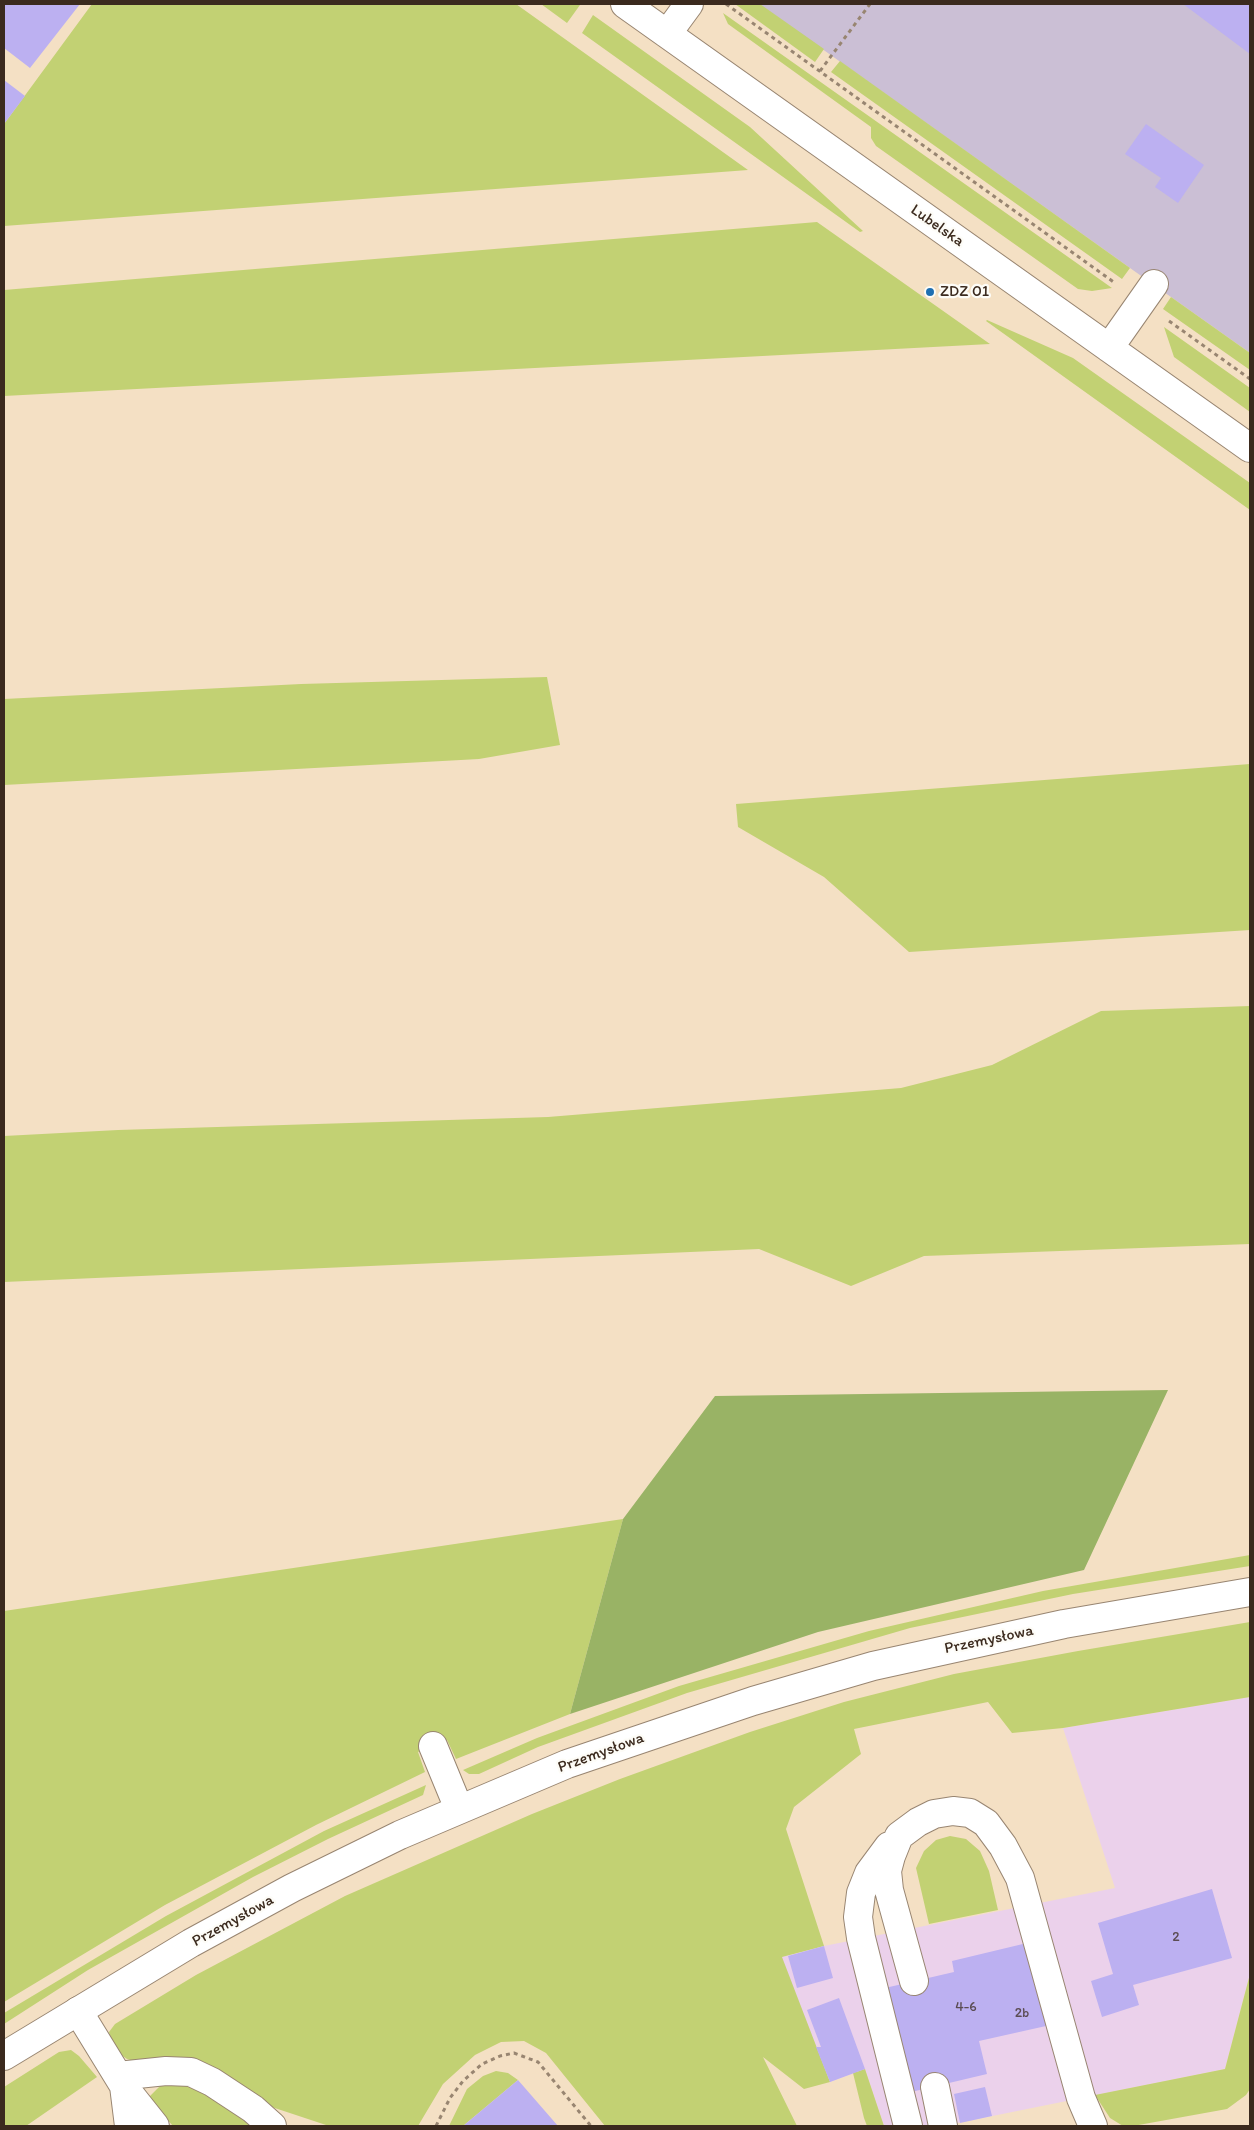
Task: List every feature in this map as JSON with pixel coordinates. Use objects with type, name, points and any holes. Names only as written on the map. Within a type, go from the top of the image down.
[{"type":"main road","name":"Lubelska","points":[[625,4],[1250,448]]},
{"type":"main road","points":[[667,34],[689,4]]},
{"type":"main road","points":[[1109,348],[1148,293]]},
{"type":"main road","name":"Przemysłowa","points":[[4,2056],[192,1943],[292,1888],[400,1835],[567,1764],[753,1701],[873,1666],[1055,1625],[1250,1592]]},
{"type":"main road","points":[[433,1746],[459,1809]]},
{"type":"main road","points":[[908,2126],[861,1938],[858,1917],[860,1893],[869,1873],[881,1854],[899,1836],[934,1814],[962,1812],[970,1813],[986,1823],[1003,1846],[1020,1878],[1029,1904],[1081,2098],[1093,2126]]},
{"type":"main road","points":[[899,1836],[887,1871],[888,1881],[914,1981]]},
{"type":"main road","points":[[78,2011],[121,2081],[156,2126]]},
{"type":"main road","points":[[121,2081],[166,2071],[190,2072],[212,2082],[253,2109],[272,2126]]},
{"type":"main road","points":[[121,2081],[129,2126]]},
{"type":"main road","points":[[935,2087],[943,2126]]},
{"type":"path","points":[[726,4],[820,71],[1148,293],[1250,379]]},
{"type":"path","points":[[820,71],[870,4]]},
{"type":"path","points":[[436,2126],[450,2098],[463,2081],[482,2064],[500,2056],[514,2053],[538,2062],[591,2126]]},
{"type":"shaded area","points":[[759,4],[1250,4],[1250,353],[1130,268]]},
{"type":"shaded area","points":[[1250,1697],[1250,1974],[1225,2069],[943,2126],[884,2126],[865,2069],[830,2082],[781,1957],[824,1946],[1115,1888],[1063,1728]]},
{"type":"green space","points":[[92,4],[516,4],[748,170],[4,226],[4,124]]},
{"type":"green space","points":[[541,4],[578,4],[580,5],[567,23]]},
{"type":"green space","points":[[735,4],[760,4],[824,49],[815,62]]},
{"type":"green space","points":[[723,13],[1112,288],[1092,291],[1078,289],[876,146],[871,138],[871,127],[728,24]]},
{"type":"green space","points":[[593,15],[750,127],[863,231],[860,232],[582,33]]},
{"type":"green space","points":[[840,61],[1130,268],[1122,279],[831,72]]},
{"type":"green space","points":[[817,222],[990,344],[4,396],[4,290]]},
{"type":"green space","points":[[1171,297],[1250,353],[1250,370],[1163,309]]},
{"type":"green space","points":[[986,321],[1073,358],[1250,483],[1250,510]]},
{"type":"green space","points":[[1164,327],[1250,388],[1250,412],[1174,357]]},
{"type":"green space","points":[[547,677],[560,745],[479,759],[4,785],[4,699],[301,684]]},
{"type":"green space","points":[[1250,764],[1250,930],[909,952],[824,877],[738,827],[736,804]]},
{"type":"green space","points":[[1250,1006],[1250,1244],[924,1256],[851,1286],[759,1249],[4,1282],[4,1136],[118,1130],[548,1117],[901,1088],[992,1065],[1101,1011]]},
{"type":"green space","points":[[1168,1390],[1084,1570],[818,1632],[570,1714],[623,1519],[715,1396]]},
{"type":"green space","points":[[623,1519],[570,1714],[456,1759],[447,1740],[418,1752],[425,1772],[316,1825],[165,1905],[4,2002],[4,1611]]},
{"type":"green space","points":[[1250,1555],[1250,1566],[1073,1594],[910,1628],[687,1693],[538,1747],[479,1774],[469,1774],[463,1770],[537,1738],[679,1686],[869,1631],[1043,1591]]},
{"type":"green space","points":[[1250,1622],[1250,1697],[1063,1728],[1012,1733],[988,1702],[854,1729],[861,1754],[794,1807],[786,1829],[824,1946],[782,1957],[830,2082],[804,2089],[763,2057],[797,2126],[605,2126],[546,2053],[524,2041],[501,2042],[475,2055],[443,2084],[418,2126],[329,2126],[127,2059],[117,2052],[111,2041],[109,2032],[115,2024],[196,1975],[345,1896],[532,1814],[620,1779],[750,1732],[844,1702],[954,1674]]},
{"type":"green space","points":[[426,1785],[423,1795],[328,1839],[253,1877],[88,1970],[4,2024],[4,2013],[166,1916],[324,1831]]},
{"type":"green space","points":[[950,1836],[966,1839],[980,1851],[989,1871],[998,1910],[929,1924],[916,1868],[924,1851],[936,1840]]},
{"type":"green space","points":[[1250,1974],[1250,2089],[1246,2095],[1227,2109],[1133,2126],[1123,2126],[1110,2118],[1095,2095],[1225,2069]]},
{"type":"green space","points":[[71,2050],[79,2056],[97,2077],[26,2126],[4,2126],[4,2087],[59,2052]]},
{"type":"green space","points":[[865,2069],[884,2126],[867,2126],[864,2118],[853,2073]]},
{"type":"green space","points":[[496,2071],[508,2073],[518,2080],[463,2126],[449,2126],[467,2089],[483,2076]]},
{"type":"green space","points":[[174,2080],[191,2080],[262,2126],[173,2126],[148,2098],[160,2086]]},
{"type":"building","points":[[4,4],[80,4],[30,68],[4,48]]},
{"type":"building","points":[[1183,4],[1250,4],[1250,54]]},
{"type":"building","points":[[4,80],[25,96],[4,124]]},
{"type":"building","points":[[1146,124],[1204,165],[1178,203],[1155,187],[1161,178],[1125,154]]},
{"type":"building","points":[[1212,1889],[1232,1958],[1133,1985],[1139,2005],[1102,2017],[1091,1981],[1113,1974],[1098,1923]]},
{"type":"building","points":[[1027,1943],[1046,2026],[979,2041],[987,2074],[911,2092],[885,1988],[954,1972],[952,1961]]},
{"type":"building","points":[[824,1946],[833,1978],[797,1988],[788,1956]]},
{"type":"building","points":[[839,1998],[865,2069],[830,2082],[816,2047],[821,2047],[807,2010]]},
{"type":"building","points":[[518,2080],[558,2126],[463,2126]]},
{"type":"building","points":[[985,2087],[992,2116],[960,2123],[954,2094]]},
{"type":"place","name":"ZDZ 01","points":[[930,292]]}]
